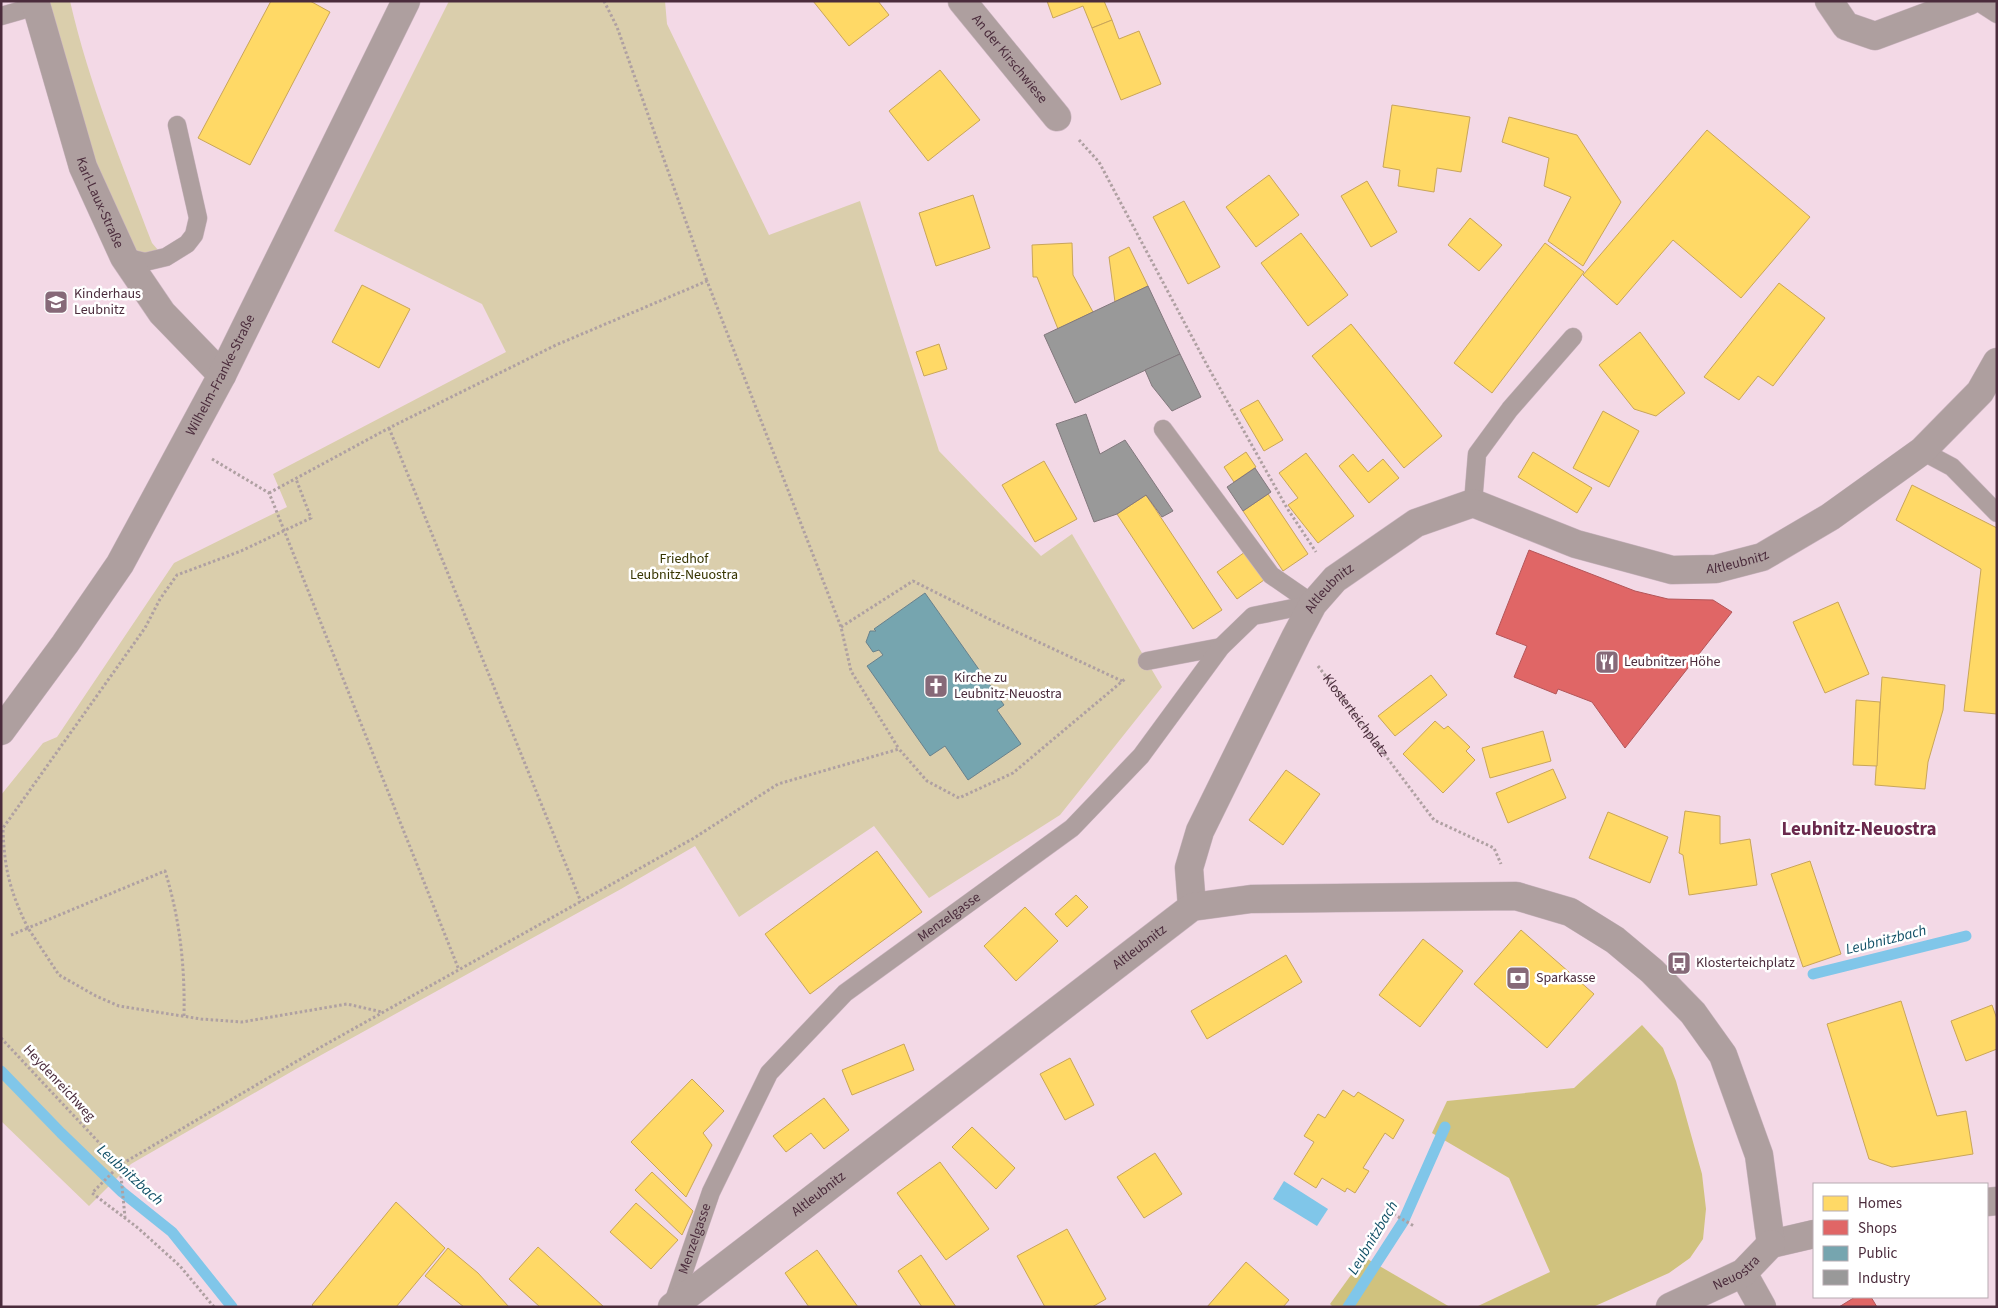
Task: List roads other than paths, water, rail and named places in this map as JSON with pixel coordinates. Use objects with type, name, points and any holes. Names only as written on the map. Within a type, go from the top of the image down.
[{"type":"street","name":"Wilhelm-Franke-Straße","points":[[1,730],[65,644],[120,564],[222,375],[406,1]]},
{"type":"street","name":"An der Kirschwiese","points":[[962,1],[1057,117]]},
{"type":"street","points":[[1829,1],[1846,26],[1875,36],[1969,1]]},
{"type":"street","name":"Karl-Laux-Straße","points":[[36,4],[83,167],[124,257],[162,313],[222,375]]},
{"type":"street","name":"Altleubnitz","points":[[672,1307],[1192,907],[1189,868],[1200,832],[1313,604],[1335,579],[1416,522],[1473,503],[1576,544],[1672,570],[1716,569],[1762,558],[1830,517],[1922,451],[1980,392],[1997,362]]},
{"type":"street","points":[[1192,907],[1251,899],[1516,896],[1570,912],[1615,940],[1652,971],[1693,1013],[1723,1055],[1759,1155],[1770,1244],[1813,1234]]},
{"type":"street","name":"Neuostra","points":[[1670,1307],[1743,1273],[1770,1244]]},
{"type":"street","points":[[1743,1273],[1762,1307]]},
{"type":"lane","points":[[1977,1],[1997,14]]},
{"type":"lane","points":[[1,16],[36,4]]},
{"type":"lane","points":[[124,257],[145,262],[166,257],[187,244],[194,235],[198,218],[177,125]]},
{"type":"lane","points":[[1473,503],[1477,454],[1510,409],[1573,338]]},
{"type":"lane","points":[[1163,429],[1271,575],[1313,604]]},
{"type":"lane","points":[[1922,451],[1952,467],[1997,512]]},
{"type":"lane","name":"Menzelgasse","points":[[672,1307],[711,1192],[770,1073],[845,993],[1072,828],[1141,756],[1221,647],[1253,616],[1313,604]]},
{"type":"lane","points":[[1147,661],[1221,647]]},
{"type":"water","points":[[1284,1181],[1328,1209],[1317,1226],[1273,1199]]},
{"type":"waterway","name":"Leubnitzbach","points":[[1813,974],[1966,936]]},
{"type":"waterway","name":"Leubnitzbach","points":[[1,1071],[122,1192],[172,1232],[232,1307]]},
{"type":"waterway","name":"Leubnitzbach","points":[[1348,1307],[1403,1222],[1445,1127]]},
{"type":"place","name":"Kinderhaus Leubnitz","points":[[56,302]]},
{"type":"place","name":"Leubnitzer Höhe","points":[[1607,662]]},
{"type":"place","name":"Kirche zu Leubnitz-Neuostra","points":[[936,686]]},
{"type":"place","name":"Klosterteichplatz","points":[[1679,963]]},
{"type":"place","name":"Sparkasse","points":[[1518,978]]},
{"type":"district","name":"Leubnitz-Neuostra","points":[[1859,829]]},
{"type":"park label","name":"Friedhof Leubnitz-Neuostra","points":[[684,568]]}]
